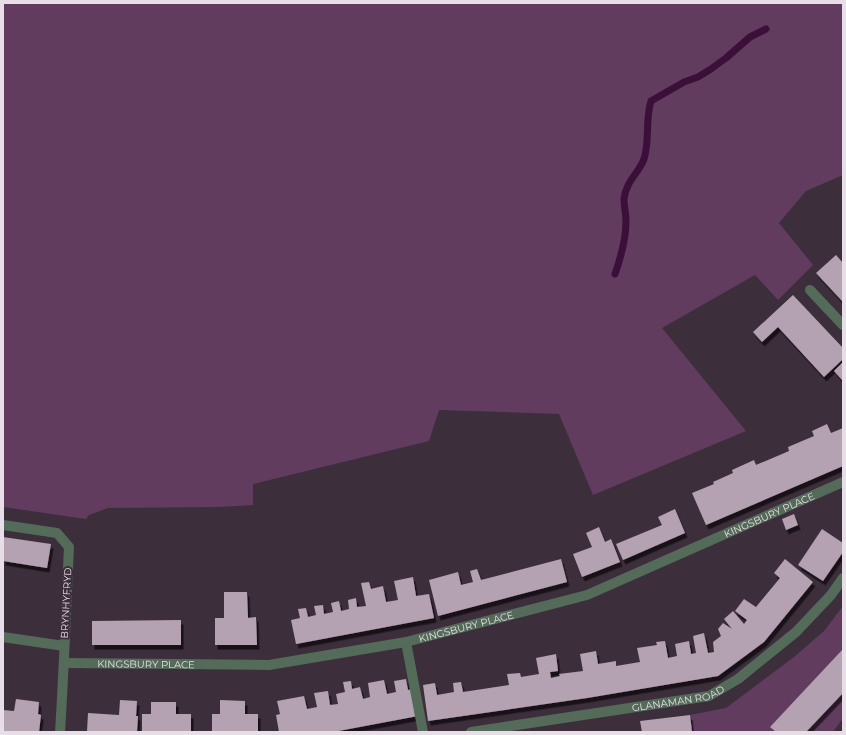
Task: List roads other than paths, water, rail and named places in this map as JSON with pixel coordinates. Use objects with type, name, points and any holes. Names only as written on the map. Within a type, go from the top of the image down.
[{"type":"street","points":[[810,290],[843,325]]},
{"type":"street","name":"KINGSBURY PLACE","points":[[65,663],[269,665],[406,642],[587,594],[843,482]]},
{"type":"street","name":"BRYNHYFRYD","points":[[3,525],[57,533],[69,547],[64,646],[65,663],[60,732]]},
{"type":"street","name":"GLANAMAN ROAD","points":[[471,732],[534,727],[709,696],[738,679],[796,632],[831,595],[843,578]]},
{"type":"street","points":[[3,637],[64,646]]},
{"type":"street","points":[[406,642],[423,732]]},
{"type":"waterway","points":[[615,274],[621,255],[625,234],[625,193],[627,187],[642,164],[646,152],[648,115],[651,101],[684,82],[698,77],[711,69],[750,37],[766,29]]}]
